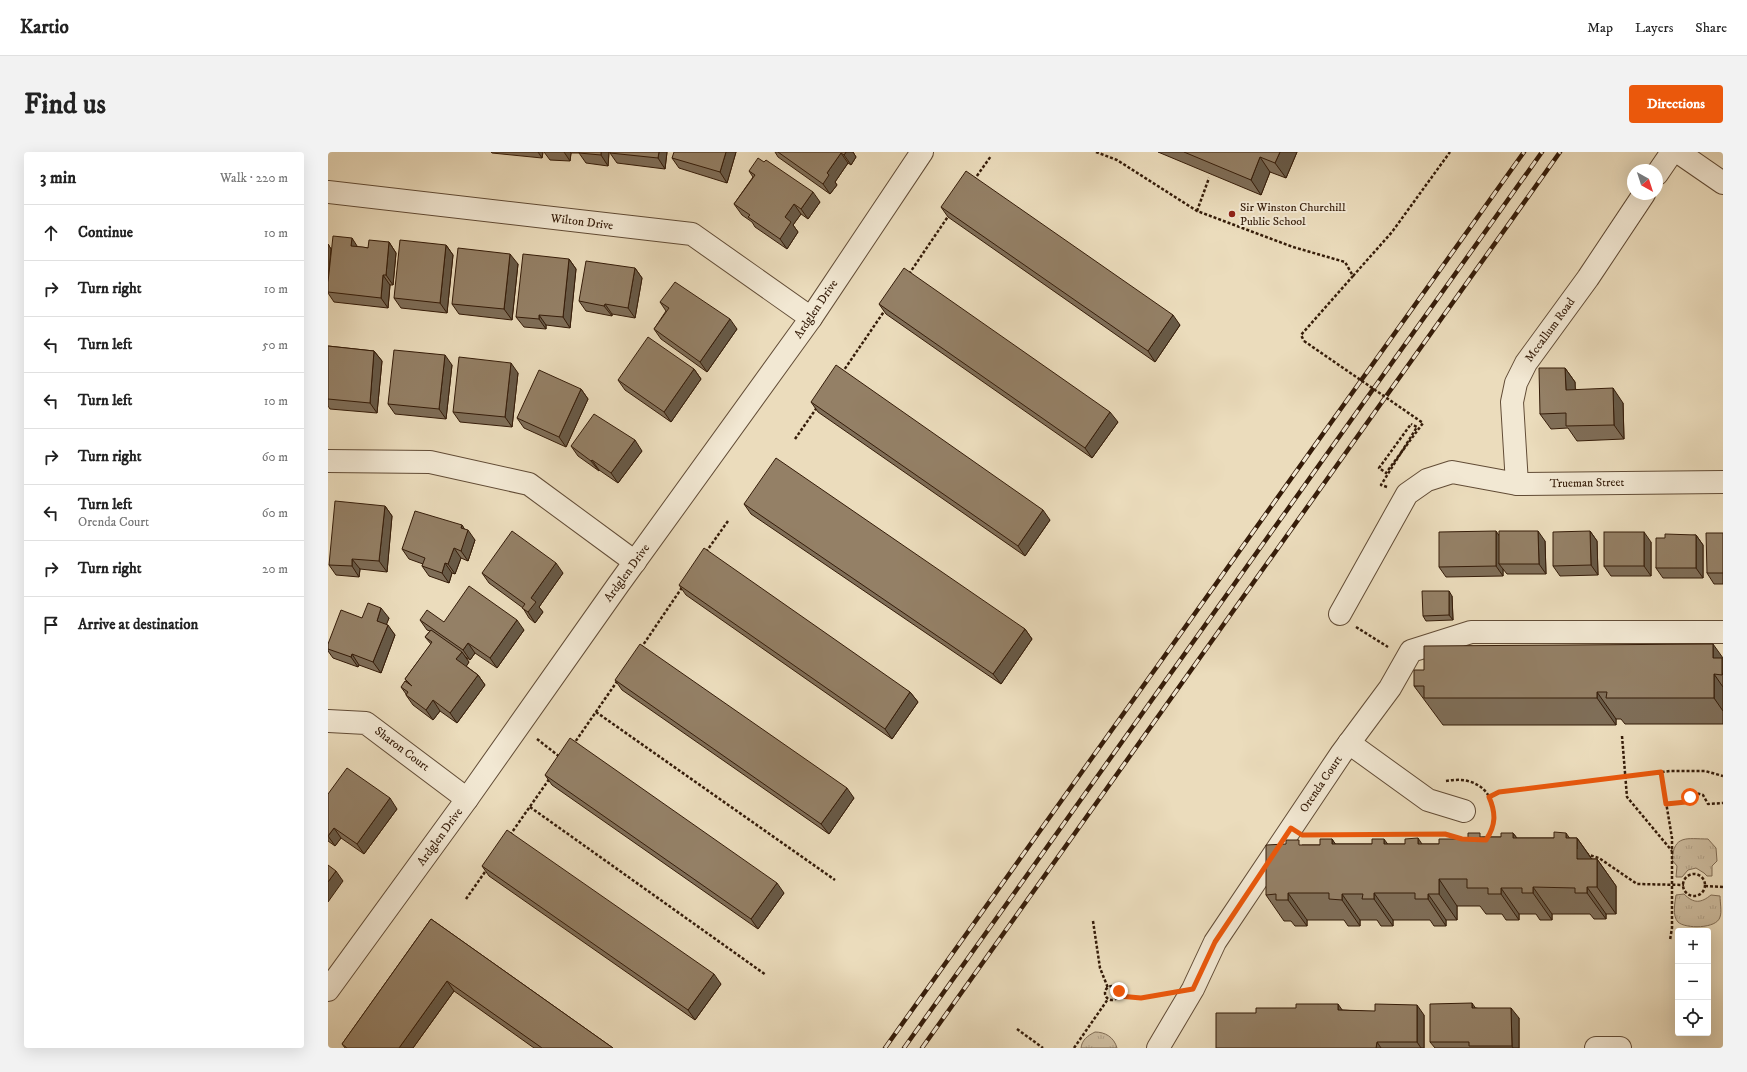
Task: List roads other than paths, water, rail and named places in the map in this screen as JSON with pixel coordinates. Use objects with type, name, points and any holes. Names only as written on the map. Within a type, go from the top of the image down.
[{"type":"street","name":"Ardglen Drive","points":[[328,990],[467,799],[635,562],[811,318],[922,152]]},
{"type":"street","points":[[1663,165],[1672,152]]},
{"type":"street","points":[[1678,152],[1723,183]]},
{"type":"street","name":"Wilton Drive","points":[[328,192],[692,234],[811,318]]},
{"type":"street","name":"Mccallum Road","points":[[1517,484],[1512,402],[1516,383],[1526,363],[1588,278],[1640,200]]},
{"type":"street","points":[[328,461],[430,462],[529,484],[635,562]]},
{"type":"street","name":"Trueman Street","points":[[1345,621],[1407,494],[1427,480],[1452,472],[1517,484],[1723,482]]},
{"type":"street","name":"Orenda Court","points":[[1158,1048],[1193,989],[1215,942],[1349,743],[1390,688],[1411,651],[1471,632],[1723,632]]},
{"type":"street","name":"Sharon Court","points":[[328,721],[366,723],[467,799]]},
{"type":"street","points":[[1349,743],[1428,800],[1464,811]]},
{"type":"street","points":[[1596,1048],[1620,1048]]},
{"type":"railway","points":[[885,1048],[1524,152]]},
{"type":"railway","points":[[904,1048],[1542,152]]},
{"type":"railway","points":[[922,1048],[1560,152]]},
{"type":"place","name":"Sir Winston Churchill Public School","points":[[1232,214]]}]
